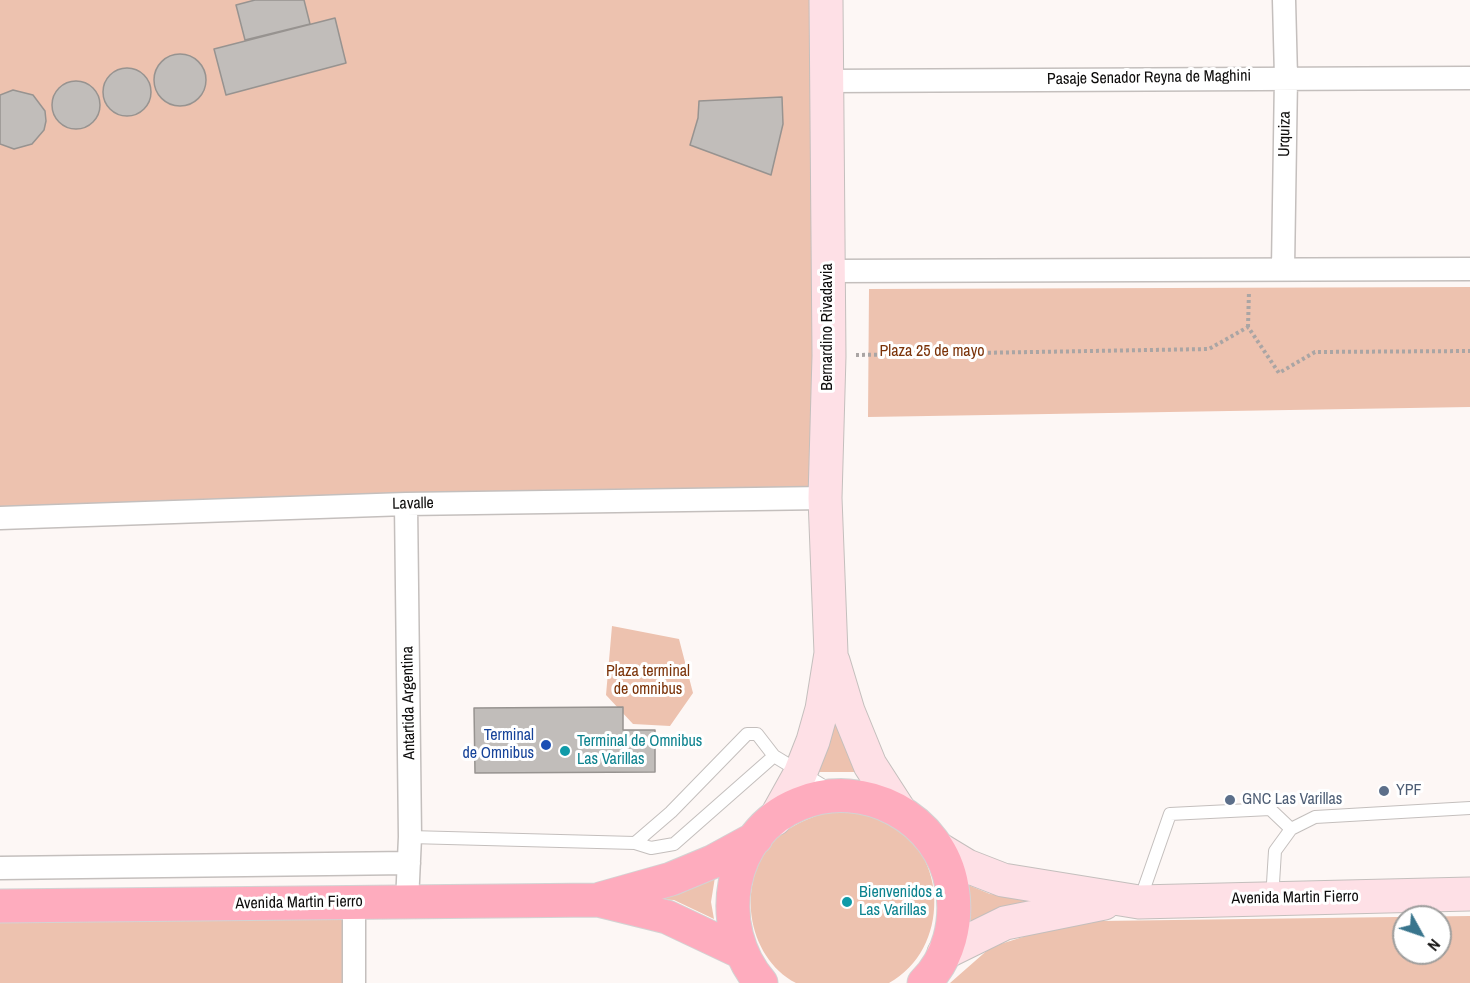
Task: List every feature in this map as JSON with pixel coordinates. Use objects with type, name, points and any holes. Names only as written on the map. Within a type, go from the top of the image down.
[{"type":"highway","points":[[839,795],[880,801],[898,810],[914,821],[939,849],[950,874],[954,900],[953,927],[945,953],[924,983]]},
{"type":"highway","name":"Avenida Martin Fierro","points":[[598,900],[671,879],[712,862],[765,829],[798,804],[839,795]]},
{"type":"highway","points":[[761,983],[741,952],[734,930],[731,905],[735,881],[743,858],[765,829]]},
{"type":"highway","name":"Avenida Martin Fierro","points":[[0,906],[598,900],[667,916],[741,952]]},
{"type":"main road","name":"Bernardino Rivadavia","points":[[765,829],[787,765],[813,741],[822,709],[831,653],[825,498],[829,356],[826,0]]},
{"type":"main road","name":"Bernardino Rivadavia","points":[[831,653],[848,711],[870,765],[898,810]]},
{"type":"main road","name":"Avenida Martin Fierro","points":[[939,849],[967,867],[1003,880],[1130,901]]},
{"type":"main road","name":"Avenida Martin Fierro","points":[[945,953],[1005,923],[1130,901],[1470,894]]},
{"type":"street","name":"Urquiza","points":[[1283,268],[1286,77],[1284,0]]},
{"type":"street","name":"Pasaje Senador Reyna de Maghini","points":[[828,81],[1286,77],[1470,78]]},
{"type":"street","points":[[828,271],[1470,269]]},
{"type":"street","name":"Lavalle","points":[[0,518],[406,504],[825,498]]},
{"type":"street","name":"Antartida Argentina","points":[[406,504],[410,837],[407,902]]},
{"type":"street","points":[[0,868],[409,863]]},
{"type":"street","points":[[354,902],[354,983]]},
{"type":"lane","points":[[635,843],[671,812],[747,734],[757,734],[787,765],[839,795]]},
{"type":"lane","points":[[410,837],[635,843],[651,848],[674,844],[787,765]]},
{"type":"lane","points":[[1272,899],[1275,851],[1291,829],[1315,817],[1470,808]]},
{"type":"lane","points":[[1130,901],[1170,814],[1270,809],[1291,829]]},
{"type":"path","points":[[1250,269],[1248,327],[1279,373],[1315,351],[1470,351]]},
{"type":"path","points":[[829,356],[1209,349],[1248,327]]},
{"type":"green space","points":[[0,0],[826,0],[825,498],[0,518]]},
{"type":"green space","name":"Plaza 25 de mayo","points":[[1470,287],[1470,407],[868,417],[869,289]]},
{"type":"green space","name":"Plaza terminal de omnibus","points":[[612,626],[679,639],[693,693],[670,726],[633,724],[606,695]]},
{"type":"green space","points":[[836,712],[844,743],[859,772],[812,772]]},
{"type":"green space","points":[[827,812],[864,814],[886,821],[907,836],[922,855],[931,877],[934,901],[932,925],[923,948],[909,968],[889,983],[796,983],[779,971],[766,955],[757,937],[752,917],[751,896],[754,876],[762,857],[775,840],[787,830]]},
{"type":"green space","points":[[716,871],[711,902],[714,919],[674,900],[633,898]]},
{"type":"green space","points":[[961,882],[990,894],[1056,901],[962,936]]},
{"type":"green space","points":[[346,909],[345,983],[0,983],[0,914]]},
{"type":"green space","points":[[1452,916],[1470,916],[1470,983],[950,983],[991,947],[1042,931],[1100,921],[1392,917],[1392,965],[1452,965]]},
{"type":"building","points":[[255,0],[304,0],[310,24],[245,40],[236,5]]},
{"type":"building","points":[[335,18],[346,63],[226,95],[214,49]]},
{"type":"building","points":[[180,54],[194,58],[202,66],[206,80],[202,94],[194,102],[180,106],[166,102],[158,94],[154,80],[158,66],[166,58]]},
{"type":"building","points":[[122,68],[132,68],[144,75],[151,87],[151,97],[144,109],[132,116],[122,116],[107,105],[103,97],[103,87],[114,72]]},
{"type":"building","points":[[76,81],[93,88],[100,105],[93,122],[76,129],[59,122],[52,105],[59,88]]},
{"type":"building","points":[[13,90],[33,95],[45,111],[46,121],[44,130],[32,144],[14,149],[0,144],[0,95]]},
{"type":"building","points":[[782,97],[783,124],[771,175],[690,145],[698,118],[699,101]]},
{"type":"building","name":"Terminal de Omnibus Las Varillas","points":[[623,707],[623,730],[655,730],[655,772],[475,773],[474,708]]},
{"type":"place","name":"Terminal de Omnibus","points":[[546,745]]},
{"type":"place","name":"Terminal de Omnibus Las Varillas","points":[[565,751]]},
{"type":"place","name":"YPF","points":[[1384,791]]},
{"type":"place","name":"GNC Las Varillas","points":[[1230,800]]},
{"type":"place","name":"Bienvenidos a Las Varillas","points":[[847,902]]}]
